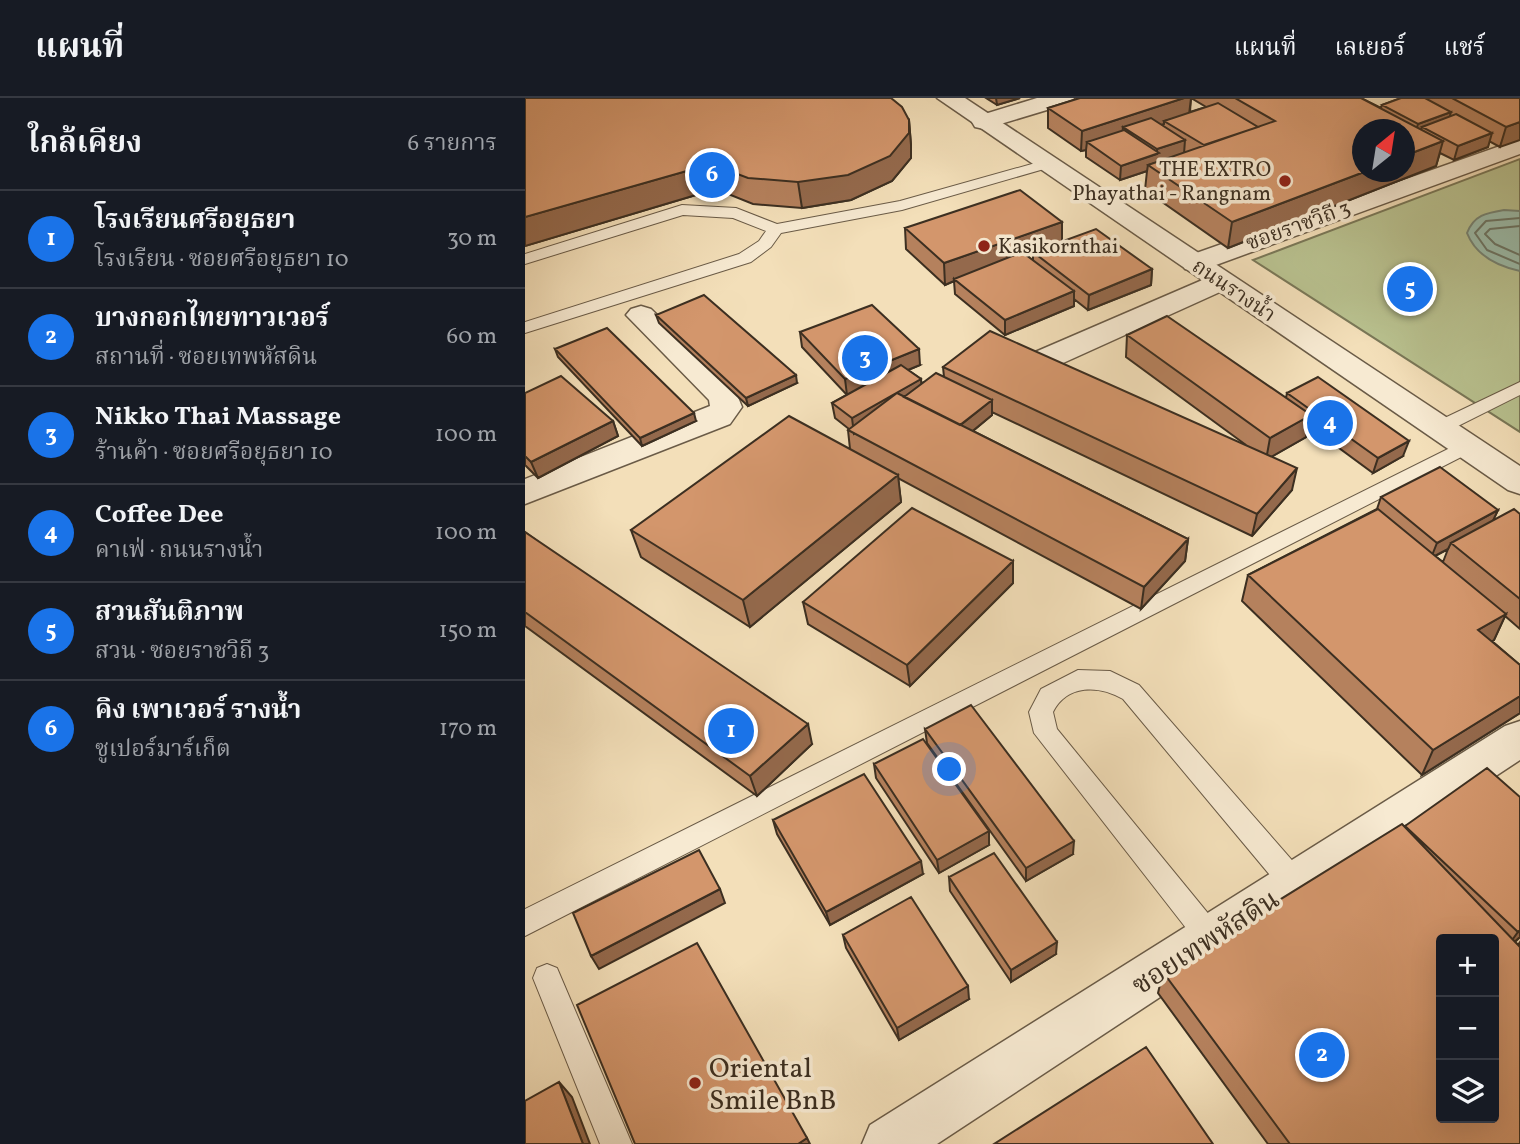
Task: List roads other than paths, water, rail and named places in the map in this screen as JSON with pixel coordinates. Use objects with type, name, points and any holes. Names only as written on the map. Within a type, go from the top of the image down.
[{"type":"street","name":"ถนนรางน้ำ","points":[[949,98],[1520,482]]},
{"type":"street","points":[[984,122],[1062,98]]},
{"type":"street","name":"ซอยราชวิถี 3","points":[[1195,263],[1520,146]]},
{"type":"street","points":[[1030,366],[1221,281]]},
{"type":"street","points":[[525,492],[718,417],[726,407],[723,397],[641,315]]},
{"type":"street","name":"ซอยเทพหัสดิน","points":[[889,1144],[1520,738]]},
{"type":"lane","points":[[525,259],[682,210],[736,213],[775,229],[902,205],[1047,164]]},
{"type":"lane","points":[[525,328],[745,258],[765,244],[775,229]]},
{"type":"lane","points":[[1439,428],[1520,388]]},
{"type":"lane","points":[[525,923],[1466,446]]},
{"type":"lane","points":[[1210,937],[1046,733],[1041,712],[1049,696],[1078,678],[1110,680],[1131,692],[1294,883]]},
{"type":"lane","points":[[547,978],[615,1144]]},
{"type":"water","points":[[1504,210],[1520,211],[1520,271],[1488,259],[1476,248],[1467,233],[1473,222],[1481,216]]},
{"type":"place","name":"คิง เพาเวอร์ รางน้ำ","points":[[712,175]]},
{"type":"place","name":"THE EXTRO Phayathai - Rangnam","points":[[1285,181]]},
{"type":"place","name":"Kasikornthai","points":[[984,246]]},
{"type":"place","name":"สวนสันติภาพ","points":[[1410,289]]},
{"type":"place","name":"Nikko Thai Massage","points":[[865,358]]},
{"type":"place","name":"Coffee Dee","points":[[1330,423]]},
{"type":"place","name":"โรงเรียนศรีอยุธยา","points":[[731,731]]},
{"type":"place","name":"บางกอกไทยทาวเวอร์","points":[[1322,1055]]},
{"type":"place","name":"Oriental Smile BnB","points":[[695,1083]]}]
